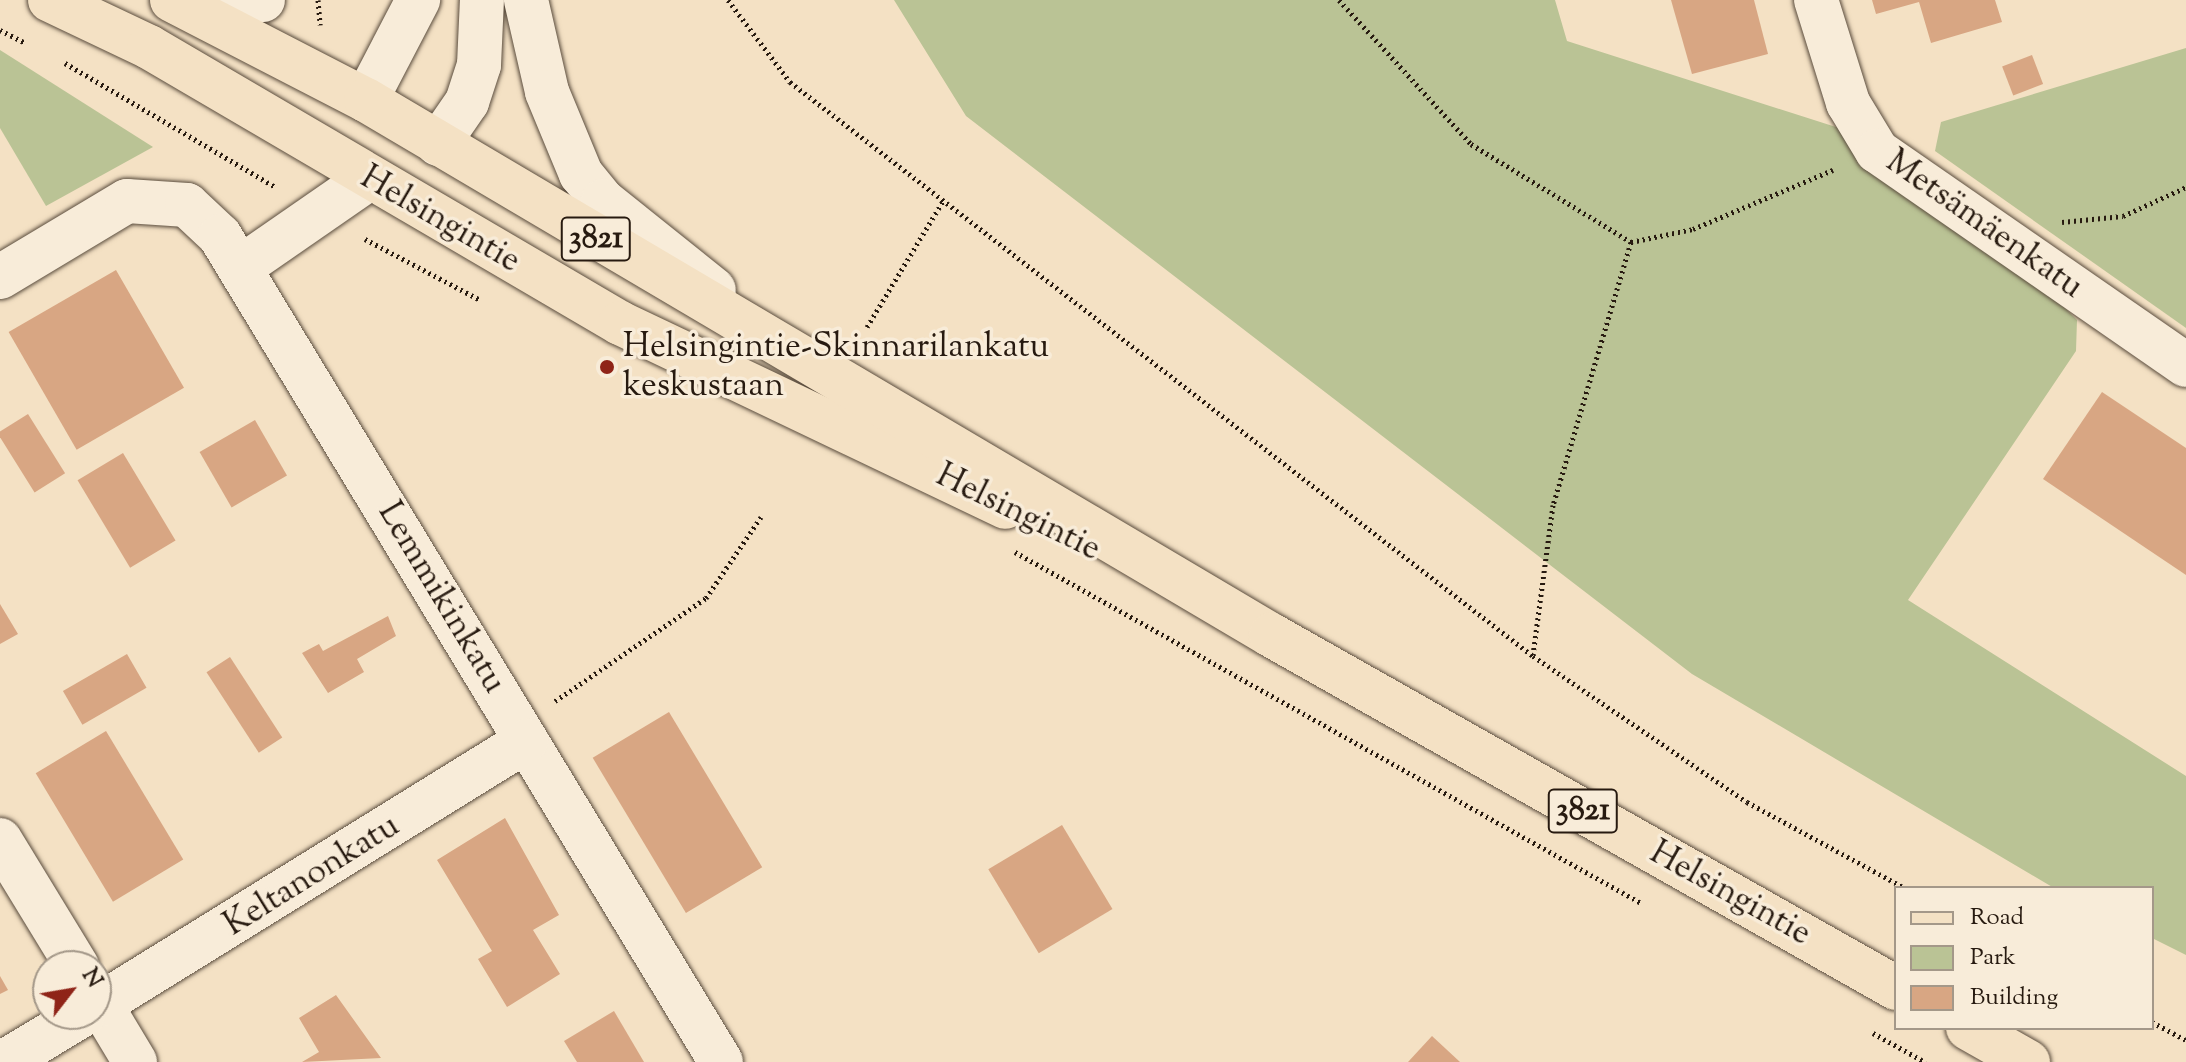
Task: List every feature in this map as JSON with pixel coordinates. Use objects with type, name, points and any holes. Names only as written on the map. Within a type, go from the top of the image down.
[{"type":"main road","name":"Helsingintie","points":[[50,0],[149,47],[368,179],[620,323],[1271,635]]},
{"type":"main road","name":"Helsingintie","points":[[175,2],[366,100],[1271,635],[1894,987]]},
{"type":"main road","points":[[366,100],[360,142],[368,179],[406,167],[438,144]]},
{"type":"main road","points":[[1972,1030],[2028,1062]]},
{"type":"street","points":[[175,2],[263,0]]},
{"type":"street","points":[[366,100],[418,0]]},
{"type":"street","points":[[438,144],[467,102],[479,65],[482,0]]},
{"type":"street","points":[[526,0],[547,92],[581,174],[603,201],[829,373]]},
{"type":"street","name":"Metsämäenkatu","points":[[1816,0],[1848,103],[1877,151],[2186,365]]},
{"type":"street","points":[[241,267],[368,179]]},
{"type":"street","name":"Lemmikinkatu","points":[[0,277],[127,201],[187,205],[241,267],[721,1062]]},
{"type":"street","name":"Keltanonkatu","points":[[112,995],[526,741]]},
{"type":"street","points":[[0,840],[67,950]]},
{"type":"street","name":"Keltanonkatu","points":[[4,1062],[55,1030]]},
{"type":"street","points":[[112,1030],[135,1062]]},
{"type":"path","points":[[728,0],[790,82],[1533,656],[1747,802],[1901,886]]},
{"type":"path","points":[[1339,0],[1471,144],[1631,242],[1693,229],[1877,151]]},
{"type":"path","points":[[1987,230],[2123,216],[2186,187]]},
{"type":"path","points":[[867,327],[943,201]]},
{"type":"path","points":[[1533,656],[1553,505],[1631,242]]},
{"type":"path","points":[[526,741],[581,679],[706,598],[761,517]]},
{"type":"path","points":[[2154,1023],[2186,1040]]},
{"type":"green space","points":[[894,0],[1555,0],[1567,41],[1864,136],[1987,230],[2077,320],[2076,351],[1908,600],[2186,776],[2186,955],[2154,939],[2154,886],[2051,886],[1692,674],[966,116]]},
{"type":"green space","points":[[2186,48],[2186,328],[1935,151],[1941,122]]},
{"type":"green space","points":[[0,50],[153,147],[46,206],[0,128]]},
{"type":"building","points":[[1671,0],[1754,0],[1768,54],[1692,74]]},
{"type":"building","points":[[1872,0],[1995,0],[2002,22],[1931,43],[1919,2],[1876,14]]},
{"type":"building","points":[[2032,55],[2043,84],[2013,95],[2002,66]]},
{"type":"building","points":[[116,270],[184,388],[77,450],[9,332]]},
{"type":"building","points":[[2102,392],[2186,448],[2186,575],[2043,479]]},
{"type":"building","points":[[28,414],[65,473],[35,492],[0,437],[0,431]]},
{"type":"building","points":[[255,420],[287,475],[232,507],[200,452]]},
{"type":"building","points":[[123,453],[176,540],[130,568],[78,480]]},
{"type":"building","points":[[0,604],[18,634],[0,644]]},
{"type":"building","points":[[388,616],[396,636],[357,659],[364,672],[328,693],[302,653],[319,644],[323,651]]},
{"type":"building","points":[[127,654],[146,688],[82,725],[63,691]]},
{"type":"building","points":[[230,657],[282,738],[259,753],[207,672]]},
{"type":"building","points":[[669,712],[762,867],[686,913],[593,758]]},
{"type":"building","points":[[106,731],[183,860],[113,902],[36,773]]},
{"type":"building","points":[[505,818],[559,915],[533,930],[560,974],[507,1007],[478,959],[492,951],[437,860]]},
{"type":"building","points":[[1062,825],[1112,909],[1039,953],[988,869]]},
{"type":"building","points":[[0,976],[8,990],[0,994]]},
{"type":"building","points":[[336,995],[381,1058],[302,1062],[319,1052],[299,1018]]},
{"type":"building","points":[[614,1011],[644,1062],[577,1062],[564,1041]]},
{"type":"building","points":[[1432,1036],[1460,1062],[1408,1062]]},
{"type":"place","name":"Helsingintie-Skinnarilankatu keskustaan","points":[[607,367]]}]
